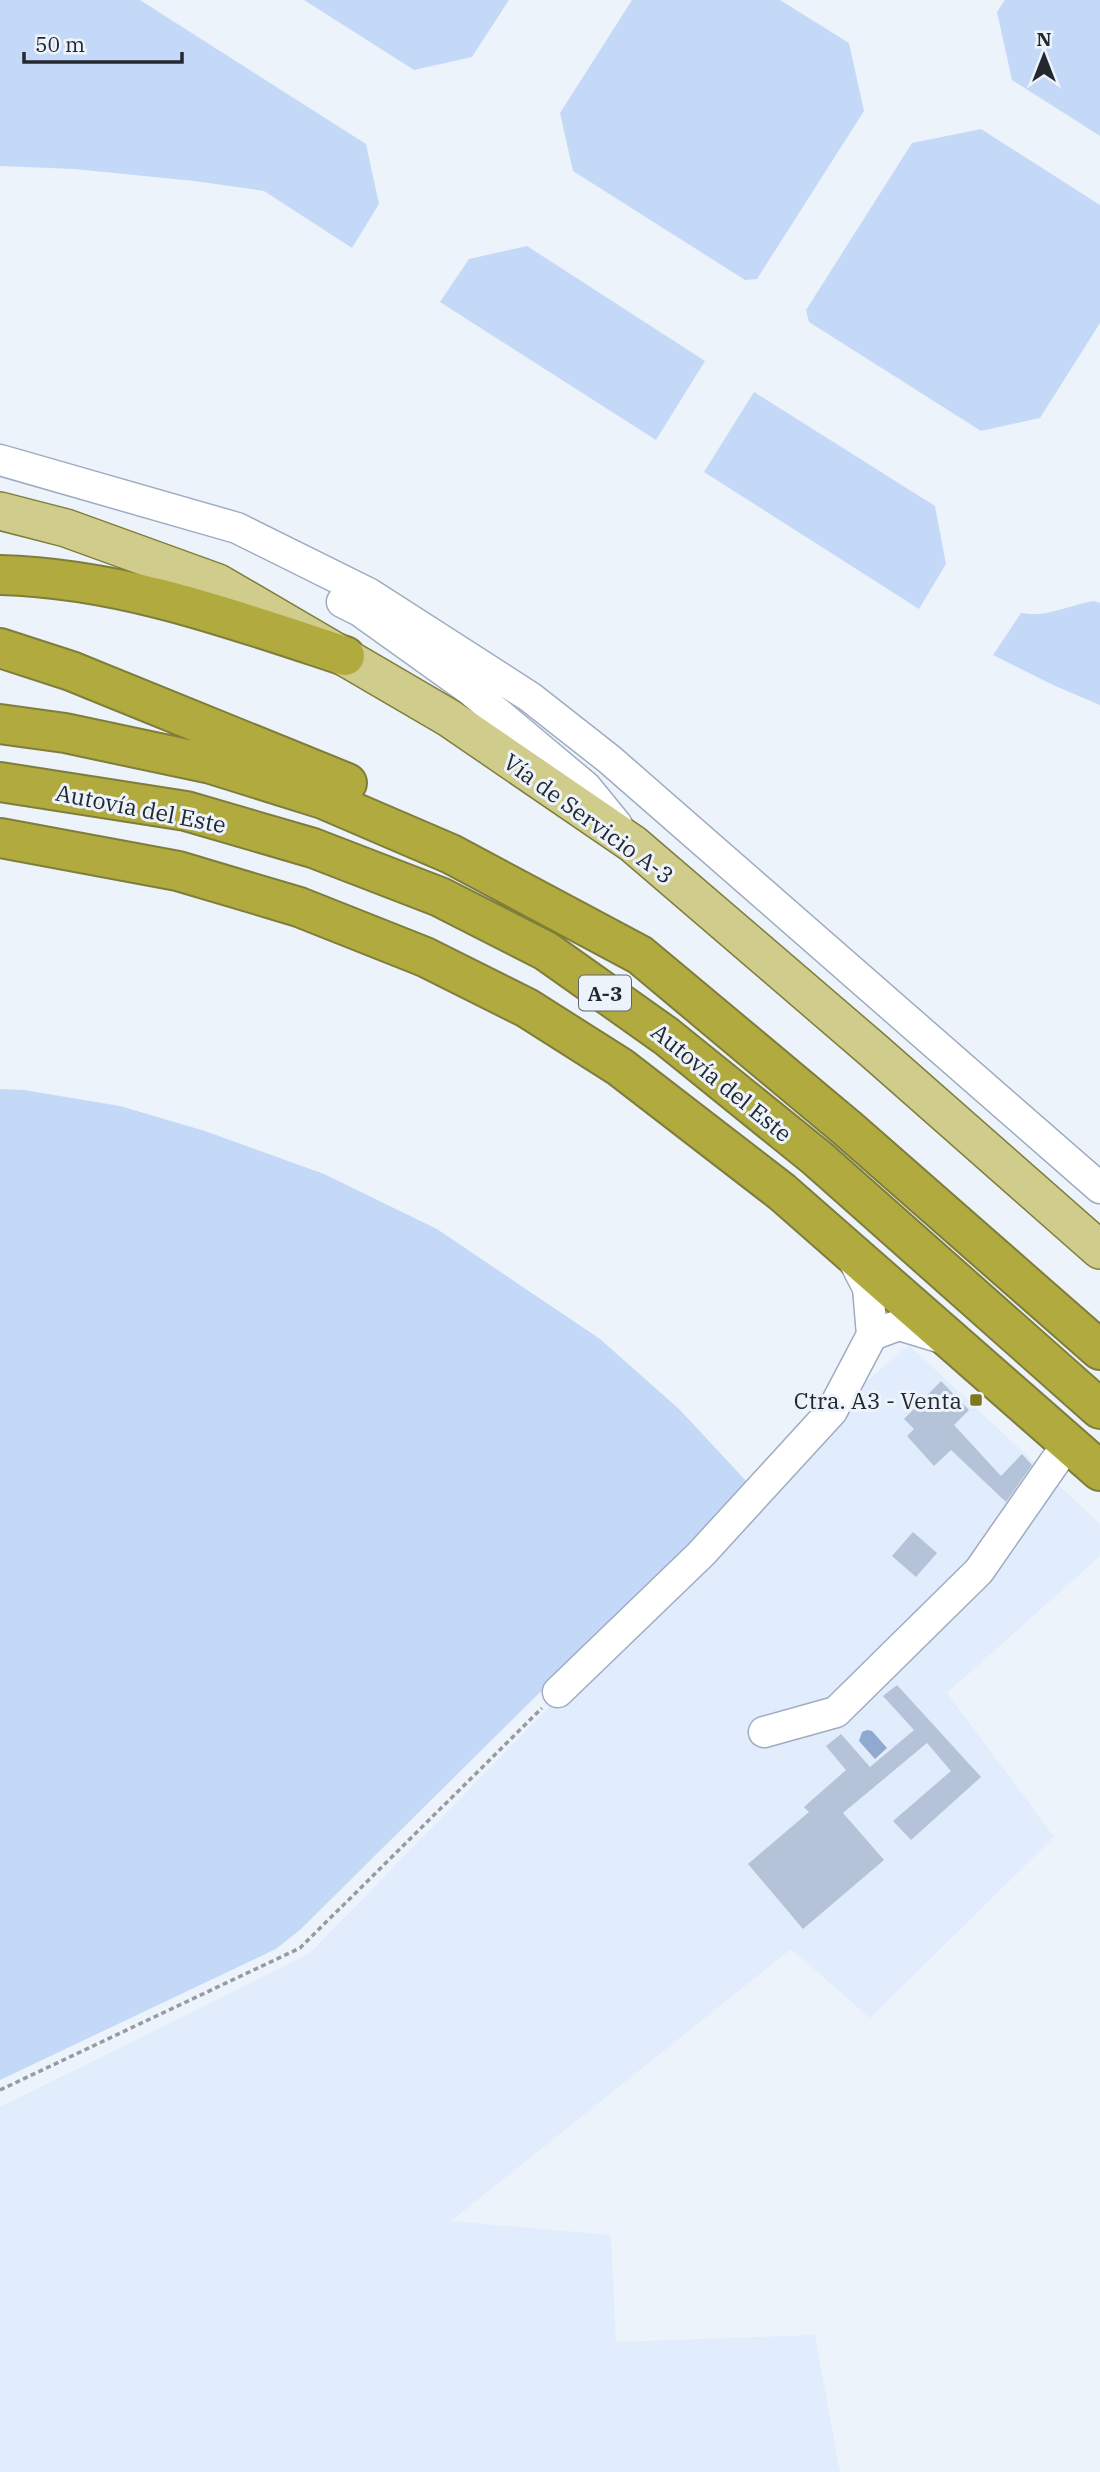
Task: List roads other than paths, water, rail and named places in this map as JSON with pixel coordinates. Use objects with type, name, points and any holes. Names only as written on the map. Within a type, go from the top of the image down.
[{"type":"highway","points":[[0,575],[117,589],[205,610],[345,656]]},
{"type":"highway","points":[[0,648],[71,671],[423,817],[523,865],[640,955]]},
{"type":"highway","name":"Autovía del Este","points":[[0,724],[65,733],[211,764],[323,799],[451,854],[640,955],[847,1128],[1100,1350]]},
{"type":"highway","name":"Autovía del Este","points":[[0,782],[186,811],[313,848],[440,897],[546,951],[666,1035],[817,1158],[1100,1409]]},
{"type":"highway","points":[[0,838],[178,871],[299,907],[425,957],[527,1008],[620,1067],[782,1192],[1100,1471]]},
{"type":"main road","name":"Vía de Servicio A-3","points":[[0,511],[66,528],[218,583],[449,718],[633,844],[863,1041],[1100,1250]]},
{"type":"lane","points":[[0,460],[237,528],[370,594],[530,697],[609,759],[1100,1188]]},
{"type":"lane","points":[[153,504],[360,611],[469,689],[586,787],[633,844]]},
{"type":"lane","points":[[558,1692],[701,1554],[832,1411],[872,1335],[868,1288],[848,1249]]},
{"type":"lane","points":[[872,1335],[899,1325],[951,1340]]},
{"type":"lane","points":[[816,1736],[836,1712],[979,1571],[1068,1443]]},
{"type":"lane","points":[[764,1732],[836,1712]]},
{"type":"place","name":"Ctra. A3 - Venta","points":[[976,1400]]}]
